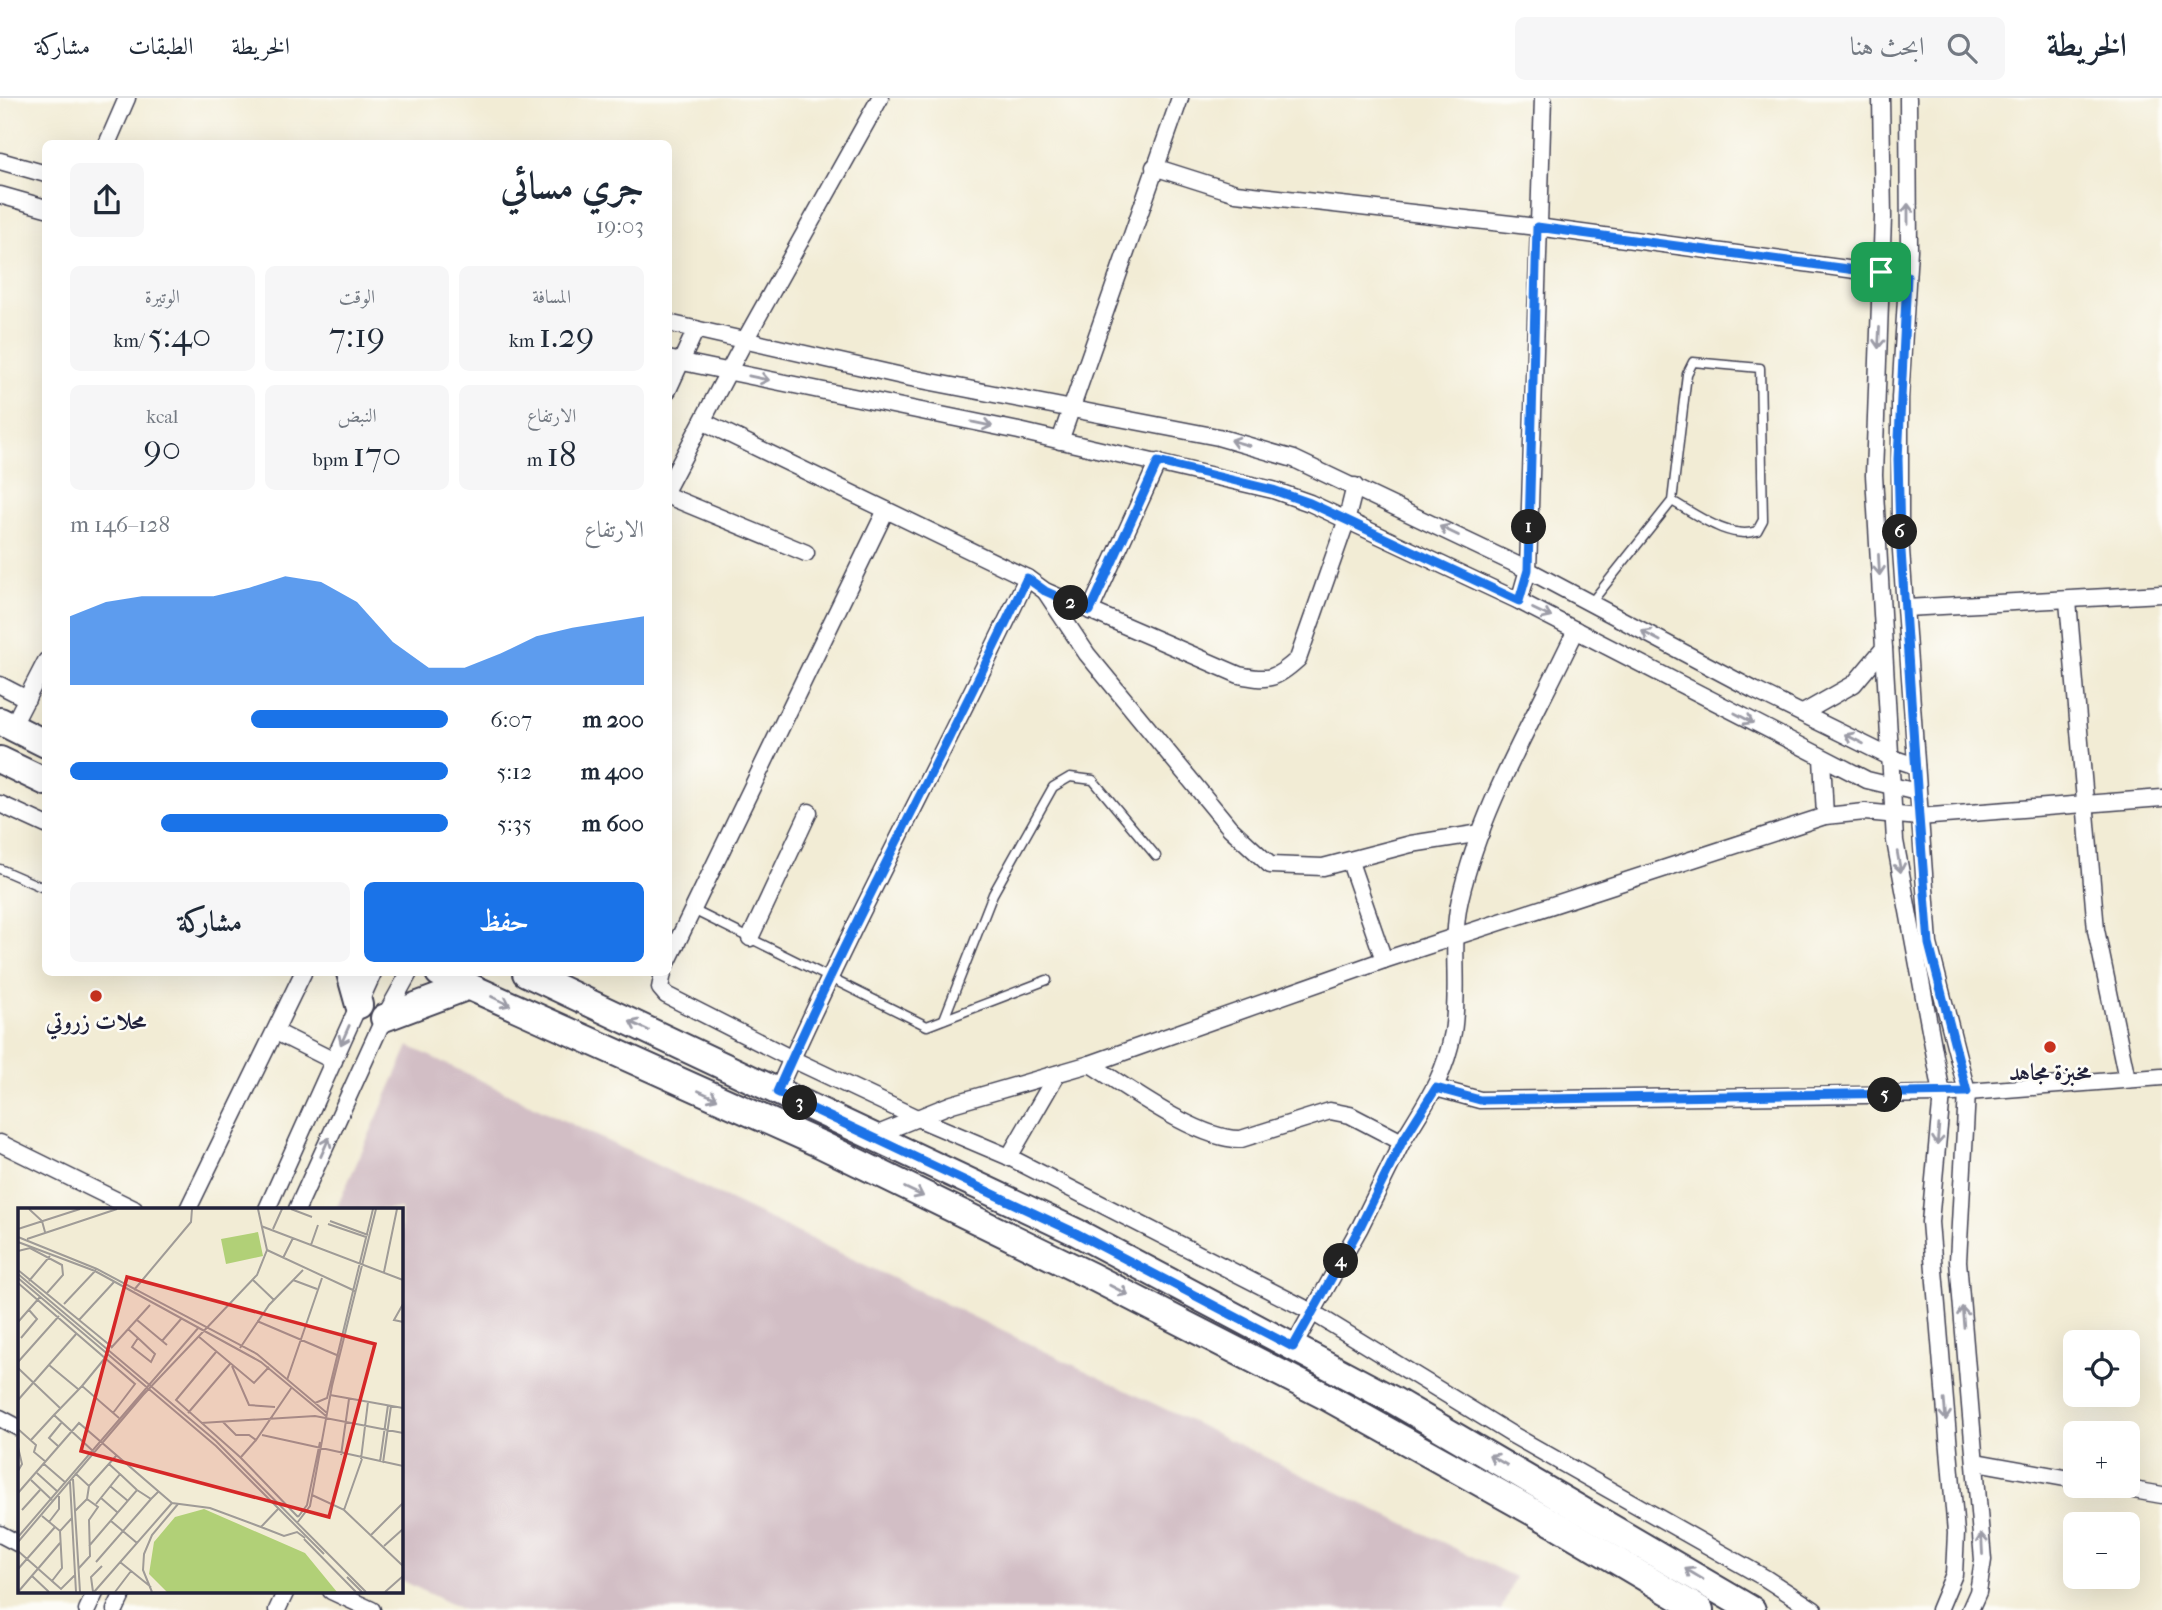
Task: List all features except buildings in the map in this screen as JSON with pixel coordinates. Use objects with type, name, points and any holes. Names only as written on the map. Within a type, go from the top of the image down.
[{"type":"main road","points":[[6,724],[42,742]]},
{"type":"main road","points":[[0,760],[42,780]]},
{"type":"main road","points":[[351,976],[359,1005]]},
{"type":"main road","points":[[446,976],[820,1144],[1091,1276],[1337,1403],[1560,1527],[1700,1610]]},
{"type":"main road","points":[[532,976],[1076,1233],[1416,1413],[1752,1610]]},
{"type":"main road","points":[[384,1018],[469,986]]},
{"type":"street","points":[[109,140],[127,98]]},
{"type":"street","points":[[672,479],[745,340],[880,98]]},
{"type":"street","points":[[1060,441],[1180,98]]},
{"type":"street","points":[[1519,601],[1528,570],[1543,98]]},
{"type":"street","points":[[1881,98],[1881,272],[1874,475],[1895,788],[1895,841],[1942,1094],[1930,1222],[1956,1545],[1954,1574],[1939,1610]]},
{"type":"street","points":[[1908,98],[1907,277],[1898,459],[1900,536],[1929,944],[1967,1092],[1958,1261],[1983,1560],[1978,1592],[1970,1610]]},
{"type":"street","points":[[0,162],[42,173]]},
{"type":"street","points":[[1154,167],[1236,193],[1537,227],[1907,277]]},
{"type":"street","points":[[0,195],[42,207]]},
{"type":"street","points":[[672,324],[911,378],[1218,437],[1294,459],[1355,485],[1528,570],[1892,758],[1916,766]]},
{"type":"street","points":[[696,329],[675,360],[1158,462],[1273,490],[1310,503],[1519,601],[1867,780],[1917,792]]},
{"type":"street","points":[[704,422],[1027,578],[1045,591],[1239,675],[1262,680],[1281,674],[1298,660],[1346,522],[1355,485]]},
{"type":"street","points":[[1090,611],[1158,462]]},
{"type":"street","points":[[672,498],[806,553]]},
{"type":"street","points":[[672,953],[886,510]]},
{"type":"street","points":[[777,1092],[828,977],[940,760],[1027,578]]},
{"type":"street","points":[[1045,591],[1087,654],[1230,828],[1270,865],[1323,867],[1411,844],[1481,832]]},
{"type":"street","points":[[1906,608],[2162,594]]},
{"type":"street","points":[[2068,601],[2096,930],[2127,1079]]},
{"type":"street","points":[[1293,1347],[1360,1227],[1402,1142],[1436,1088],[1453,1031],[1454,937],[1460,898],[1481,832],[1500,785],[1576,630]]},
{"type":"street","points":[[1803,713],[1854,684],[1884,648]]},
{"type":"street","points":[[6,724],[27,699],[42,669]]},
{"type":"street","points":[[0,685],[27,699]]},
{"type":"street","points":[[1822,758],[1825,816]]},
{"type":"street","points":[[873,1136],[951,1104],[1090,1064],[1384,960],[1825,816],[1865,812],[1919,817],[2162,798]]},
{"type":"street","points":[[0,804],[42,823]]},
{"type":"street","points":[[750,939],[809,812]]},
{"type":"street","points":[[1350,862],[1384,960]]},
{"type":"street","points":[[188,1208],[302,976]]},
{"type":"street","points":[[267,1208],[372,976]]},
{"type":"street","points":[[297,1208],[384,1018],[407,976]]},
{"type":"street","points":[[662,976],[660,988],[666,995],[792,1059],[917,1118],[1009,1157],[1312,1312],[1511,1434],[1765,1578],[1814,1610]]},
{"type":"street","points":[[276,1032],[334,1061]]},
{"type":"street","points":[[1090,1064],[1214,1137],[1241,1139],[1329,1111],[1350,1115],[1402,1142]]},
{"type":"street","points":[[1009,1157],[1057,1074]]},
{"type":"street","points":[[1436,1088],[1480,1100],[1942,1094],[2162,1077]]},
{"type":"street","points":[[0,1143],[132,1208]]},
{"type":"street","points":[[0,1418],[18,1427]]},
{"type":"street","points":[[1976,1462],[2063,1478]]},
{"type":"street","points":[[2140,1491],[2162,1494]]},
{"type":"street","points":[[0,1534],[18,1543]]},
{"type":"street","points":[[87,1610],[96,1592]]},
{"type":"street","points":[[115,1610],[121,1592]]},
{"type":"street","points":[[277,1610],[286,1592]]},
{"type":"street","points":[[333,1592],[372,1610]]},
{"type":"lane","points":[[1590,604],[1672,501],[1687,374],[1693,362],[1760,368],[1763,520],[1757,531],[1744,535],[1726,529],[1672,501]]},
{"type":"lane","points":[[944,1019],[993,894],[1053,787],[1070,777],[1093,780],[1156,856]]},
{"type":"lane","points":[[0,869],[42,887]]},
{"type":"lane","points":[[693,910],[927,1026],[1046,980]]},
{"type":"shaded area","points":[[409,1046],[1515,1577],[1501,1610],[463,1610],[402,1580],[402,1208],[336,1208]]},
{"type":"place","name":"محلات زروتي","points":[[96,996]]},
{"type":"place","name":"مخبزة مجاهد","points":[[2050,1047]]},
{"type":"route","points":[[1537,227],[1881,272],[1907,277],[1898,459],[1900,536],[1919,817],[1929,944],[1967,1092],[1480,1100],[1436,1088],[1402,1142],[1360,1227],[1293,1347],[1076,1233],[777,1092],[828,977],[940,760],[1027,578],[1045,591],[1090,611],[1158,462],[1273,490],[1310,503],[1519,601],[1528,570],[1537,227]]}]
